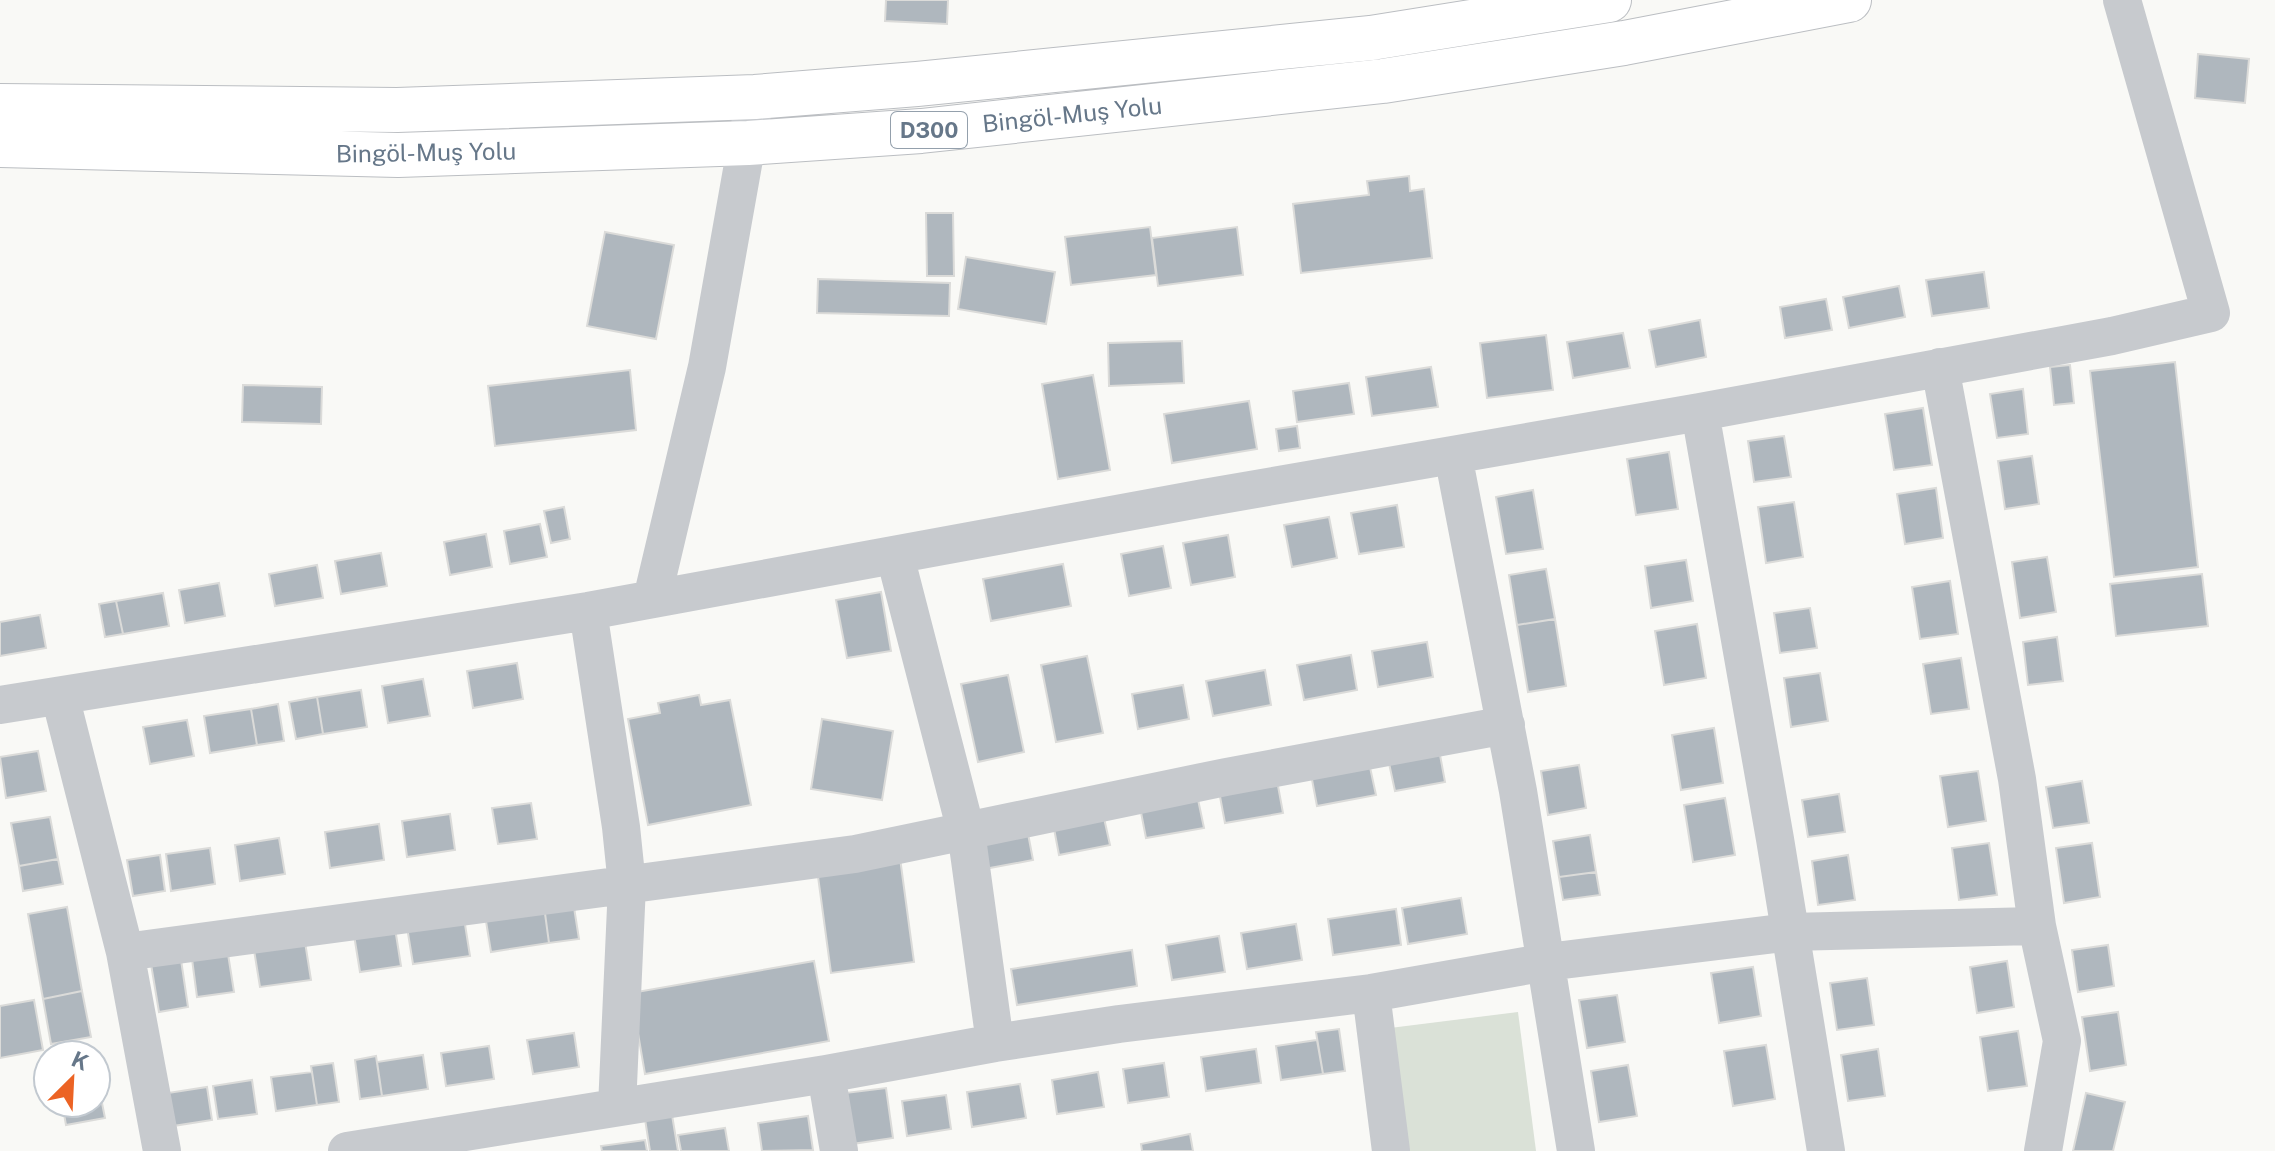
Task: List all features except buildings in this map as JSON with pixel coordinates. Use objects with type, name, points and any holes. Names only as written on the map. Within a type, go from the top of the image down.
[{"type":"highway","name":"Bingöl-Muş Yolu","points":[[0,106],[397,110],[755,97],[917,84],[1371,38],[1609,0]]},
{"type":"highway","name":"Bingöl-Muş Yolu","points":[[0,145],[398,155],[748,143],[921,131],[1383,81],[1624,43],[1849,0]]},
{"type":"street","points":[[0,705],[588,611],[1204,498],[1700,412],[2112,336],[2211,313],[2122,0]]},
{"type":"street","points":[[652,599],[707,367],[755,97]]},
{"type":"street","points":[[1940,367],[2017,779],[2037,926],[2062,1041],[2043,1151]]},
{"type":"street","points":[[1700,412],[1826,1151]]},
{"type":"street","points":[[1453,455],[1506,725],[1576,1151]]},
{"type":"street","points":[[895,556],[966,831],[995,1043]]},
{"type":"street","points":[[588,611],[627,885],[617,1107]]},
{"type":"street","points":[[60,696],[125,952],[162,1151]]},
{"type":"street","points":[[125,952],[855,854],[1226,777],[1506,725]]},
{"type":"street","points":[[363,1150],[995,1043],[1119,1024],[1371,993],[1547,962],[1790,932],[2037,926]]},
{"type":"street","points":[[1371,993],[1391,1151]]},
{"type":"street","points":[[826,1074],[839,1151]]},
{"type":"shaded area","points":[[1518,1012],[1536,1151],[1406,1151],[1390,1028]]}]
